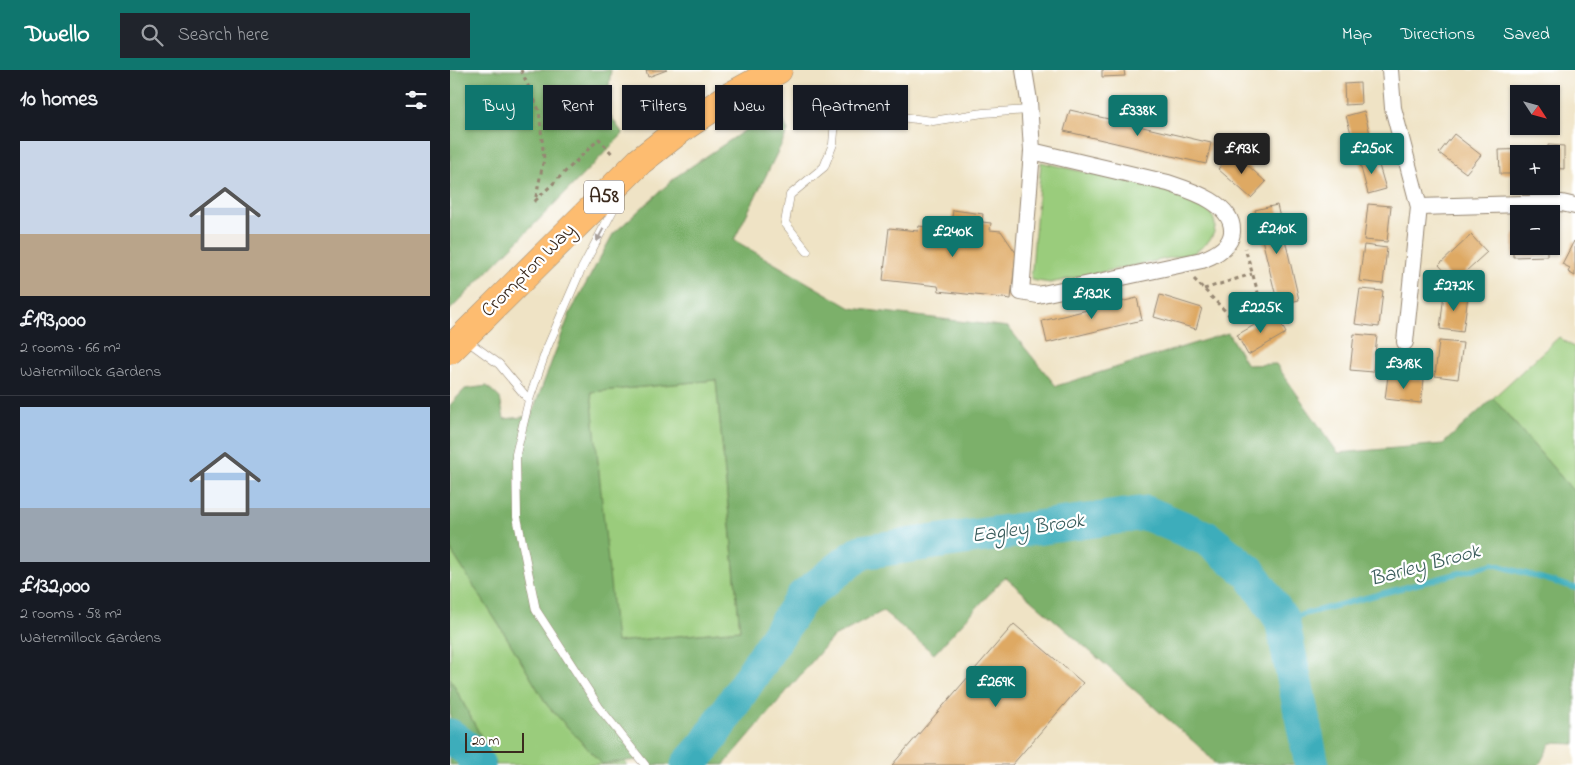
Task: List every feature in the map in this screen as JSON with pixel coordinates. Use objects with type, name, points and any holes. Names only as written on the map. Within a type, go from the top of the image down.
[{"type":"highway","name":"Crompton Way","points":[[456,344],[634,167],[681,129],[727,98],[778,70]]},
{"type":"street","points":[[1024,70],[1030,110],[1032,151],[1021,292],[1038,295],[1213,256],[1222,249],[1232,235],[1230,220],[1226,214],[1212,202],[1190,190],[1168,183],[1032,151]]},
{"type":"street","points":[[1390,70],[1393,108],[1419,206],[1406,342]]},
{"type":"street","points":[[1419,206],[1562,203],[1575,206]]},
{"type":"lane","points":[[807,251],[784,223],[790,195],[824,166],[833,144],[836,120],[876,108],[892,116],[932,121],[983,113],[1030,110]]},
{"type":"lane","points":[[634,167],[579,274],[547,348],[529,400],[516,454],[516,517],[536,610],[600,707],[645,765]]},
{"type":"lane","points":[[456,344],[499,364],[529,400]]},
{"type":"path","points":[[520,70],[539,110],[544,159],[534,202],[599,139],[634,167]]},
{"type":"path","points":[[1187,263],[1191,276],[1232,318],[1261,303],[1242,239],[1232,235]]},
{"type":"path","points":[[1204,289],[1252,274]]},
{"type":"green space","points":[[450,70],[611,70],[609,85],[543,85],[543,130],[612,130],[612,118],[623,134],[450,310]]},
{"type":"green space","points":[[783,120],[788,131],[734,240],[851,308],[1008,327],[1056,386],[1228,333],[1247,365],[1276,364],[1338,453],[1443,444],[1493,398],[1575,493],[1575,744],[1551,743],[1539,765],[1216,765],[1202,749],[1005,577],[934,654],[883,611],[832,638],[724,765],[651,765],[645,759],[602,764],[547,705],[506,636],[450,549],[450,405],[465,389],[487,386],[500,398],[504,419],[531,416],[570,313],[613,234],[677,176],[745,130],[783,130]],"holes":[[[716,380],[740,630],[616,642],[591,392]]]},
{"type":"green space","points":[[1041,162],[1158,189],[1190,200],[1203,207],[1212,216],[1215,227],[1213,235],[1205,245],[1194,253],[1050,283],[1031,280]]},
{"type":"green space","points":[[1559,337],[1575,348],[1575,493],[1493,398]]},
{"type":"green space","points":[[716,380],[740,630],[615,642],[591,392]]},
{"type":"green space","points":[[450,549],[506,636],[547,705],[602,764],[624,761],[628,765],[496,765],[450,678]]},
{"type":"green space","points":[[450,678],[496,765],[450,765]]},
{"type":"building","points":[[646,70],[667,70],[648,77]]},
{"type":"building","points":[[1102,70],[1124,70],[1125,76],[1102,77]]},
{"type":"building","points":[[1360,83],[1361,104],[1345,105],[1344,84]]},
{"type":"building","points":[[1070,110],[1211,143],[1206,164],[1064,131]]},
{"type":"building","points":[[1364,111],[1373,145],[1356,150],[1346,116]]},
{"type":"building","points":[[1454,134],[1481,155],[1466,173],[1439,153]]},
{"type":"building","points":[[1560,146],[1564,146],[1564,169],[1560,169]]},
{"type":"building","points":[[1499,150],[1510,150],[1510,174],[1500,174]]},
{"type":"building","points":[[1233,152],[1266,182],[1251,198],[1218,169]]},
{"type":"building","points":[[1376,155],[1386,189],[1368,194],[1359,160]]},
{"type":"building","points":[[1368,204],[1391,206],[1387,242],[1364,240]]},
{"type":"building","points":[[1277,205],[1299,300],[1278,305],[1255,210]]},
{"type":"building","points":[[953,210],[983,214],[982,222],[991,223],[990,230],[1001,231],[1016,253],[1011,299],[939,291],[938,286],[883,280],[889,228],[918,231],[919,226],[934,228],[934,232],[950,234]]},
{"type":"building","points":[[1471,235],[1487,252],[1454,282],[1439,265]]},
{"type":"building","points":[[1574,241],[1575,276],[1568,272],[1570,268],[1562,264]]},
{"type":"building","points":[[1364,245],[1387,248],[1383,284],[1359,281]]},
{"type":"building","points":[[1513,255],[1547,255],[1547,256],[1513,257]]},
{"type":"building","points":[[1360,289],[1383,291],[1379,327],[1355,324]]},
{"type":"building","points":[[1444,293],[1468,296],[1463,332],[1440,329]]},
{"type":"building","points":[[1160,295],[1202,308],[1196,329],[1154,317]]},
{"type":"building","points":[[1137,298],[1142,320],[1047,343],[1042,321]]},
{"type":"building","points":[[1275,313],[1286,333],[1248,355],[1237,335]]},
{"type":"building","points":[[1354,334],[1377,336],[1373,372],[1350,370]]},
{"type":"building","points":[[1439,341],[1463,343],[1458,379],[1435,376]]},
{"type":"building","points":[[1388,376],[1424,380],[1421,403],[1385,399]]},
{"type":"building","points":[[1014,624],[1083,683],[1012,765],[892,765]]},
{"type":"waterway","name":"Eagley Brook","points":[[688,765],[705,746],[803,597],[861,552],[1146,513],[1208,539],[1250,573],[1282,620],[1312,765]]},
{"type":"waterway","name":"Barley Brook","points":[[1282,620],[1493,564],[1575,588]]},
{"type":"waterway","name":"Eagley Brook","points":[[450,736],[470,751],[478,765]]}]
